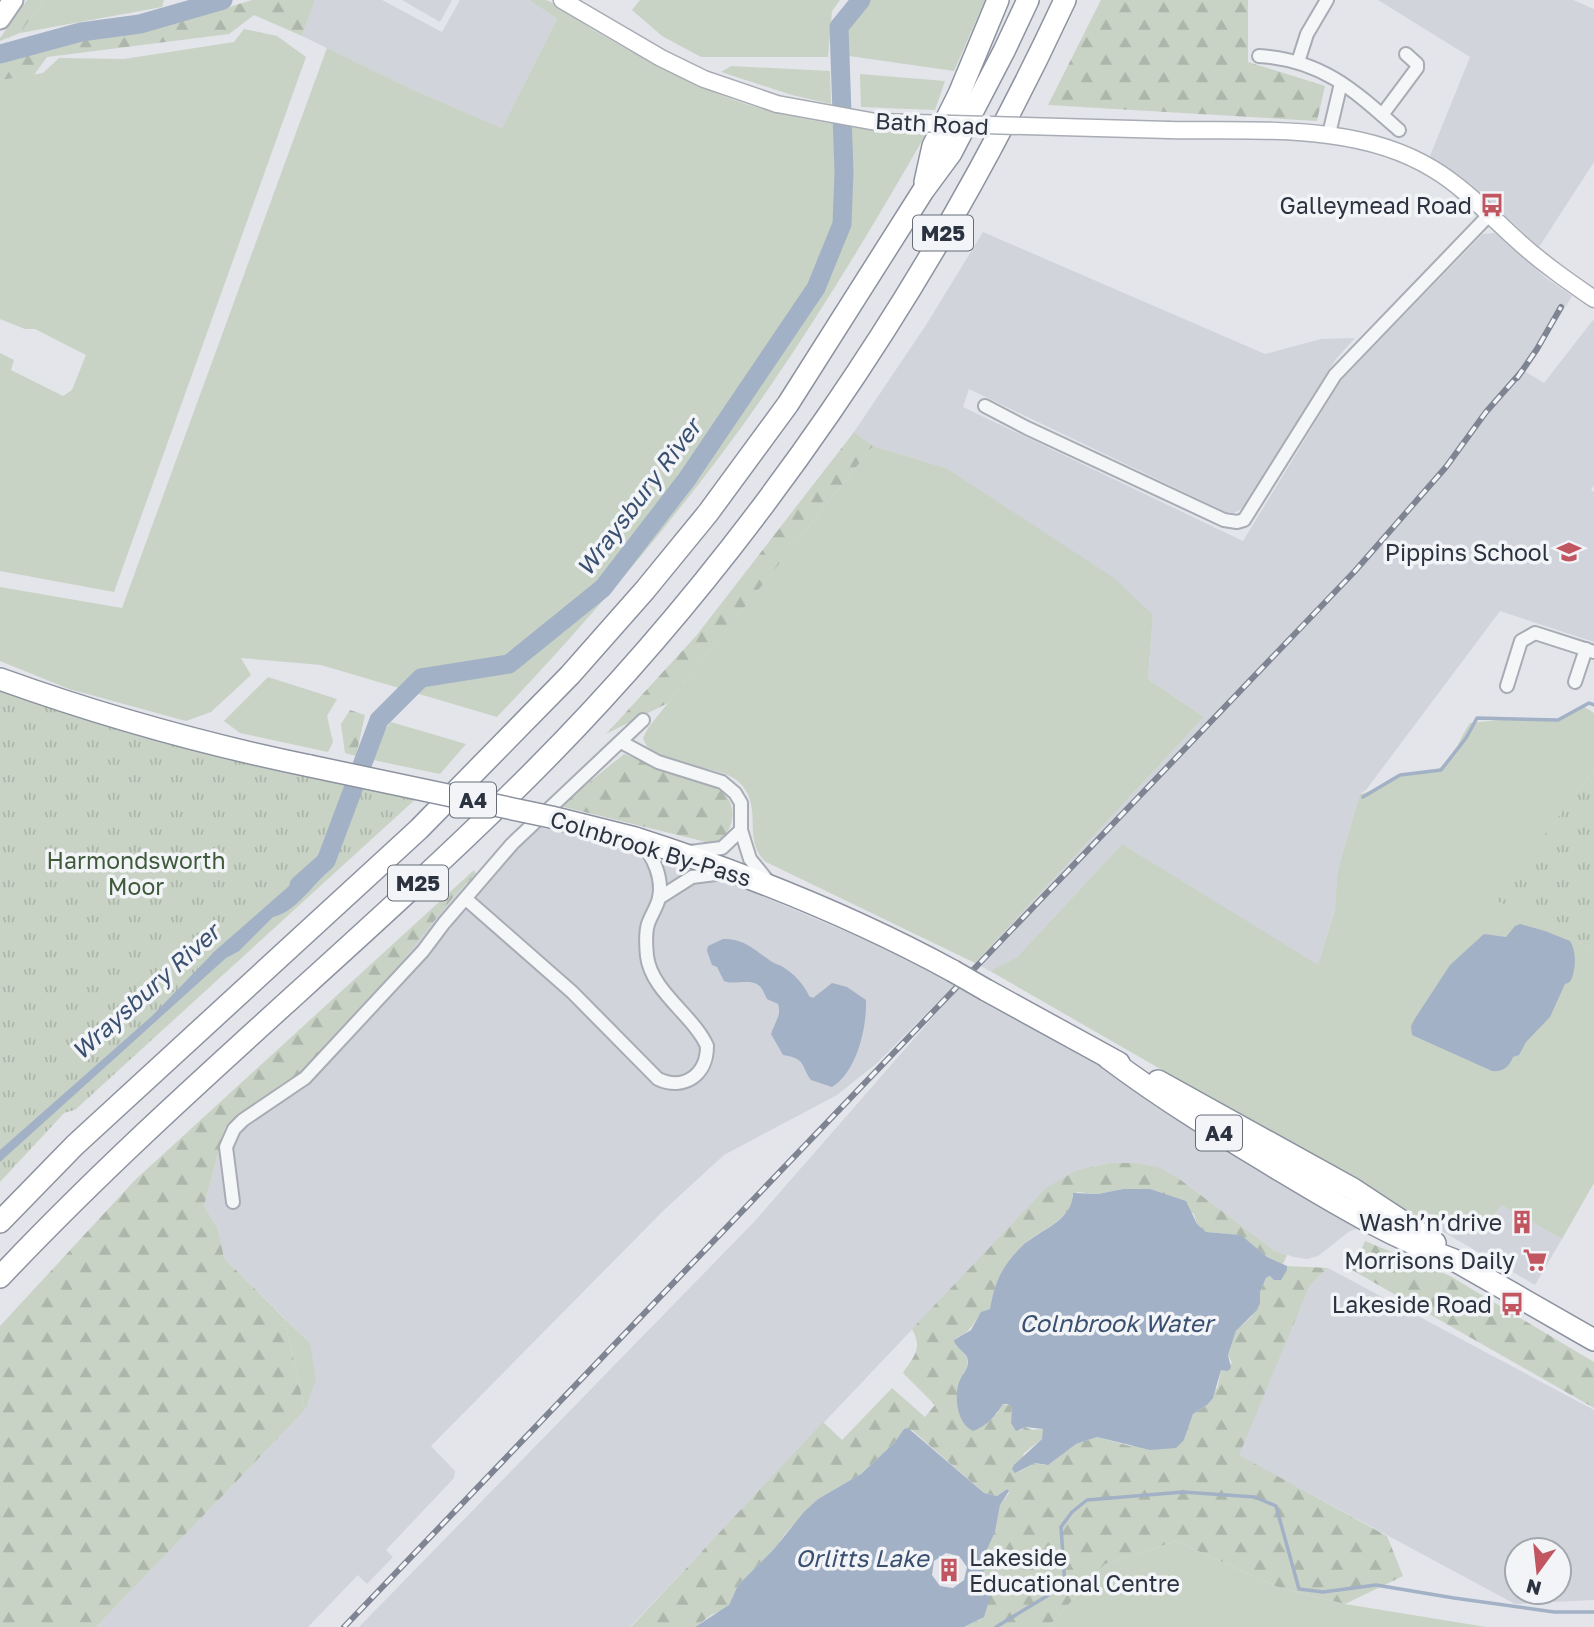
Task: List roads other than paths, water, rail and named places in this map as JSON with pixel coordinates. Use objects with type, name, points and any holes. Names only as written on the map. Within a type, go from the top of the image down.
[{"type":"highway","name":"M25","points":[[923,191],[933,146],[964,83],[998,0]]},
{"type":"highway","name":"M25","points":[[0,1222],[75,1145],[419,828],[570,675],[645,590],[700,523],[788,404],[923,191],[951,153],[1028,0]]},
{"type":"highway","name":"M25","points":[[0,1277],[60,1214],[204,1078],[415,886],[529,776],[631,666],[752,522],[867,357],[923,266],[980,170],[1065,0]]},
{"type":"highway","name":"Colnbrook By-Pass","points":[[0,679],[115,719],[222,748],[551,817],[635,838],[774,888],[873,930],[953,971],[1108,1058],[1189,1097],[1353,1189],[1402,1219],[1436,1243],[1454,1260],[1594,1340]]},
{"type":"main road","points":[[0,19],[13,0]]},
{"type":"street","name":"Bath Road","points":[[562,0],[614,32],[704,79],[777,104],[876,122],[1329,134],[1377,144],[1434,170],[1560,276],[1594,299]]},
{"type":"street","points":[[1297,62],[1307,34],[1327,0]]},
{"type":"street","points":[[1382,115],[1417,68],[1417,64],[1406,54]]},
{"type":"street","points":[[1259,56],[1297,62],[1328,74],[1399,130]]},
{"type":"street","points":[[1329,134],[1341,83]]},
{"type":"street","points":[[985,406],[1224,520],[1244,520],[1335,375],[1489,215]]},
{"type":"street","points":[[1507,687],[1521,641],[1535,633],[1590,651],[1575,682]]},
{"type":"street","points":[[233,1202],[226,1147],[234,1129],[305,1078],[423,951],[512,844],[643,720]]},
{"type":"street","points":[[621,742],[658,762],[722,782],[739,797],[743,816],[741,830],[752,863],[774,888]]},
{"type":"street","points":[[680,853],[716,850],[741,830]]},
{"type":"street","points":[[466,899],[572,992],[658,1079],[674,1085],[684,1082],[700,1072],[706,1060],[707,1046],[649,966],[647,925],[659,898],[655,865],[649,853],[635,838]]},
{"type":"street","points":[[659,898],[692,877],[734,872]]},
{"type":"water","points":[[313,865],[324,875],[301,900],[287,911],[273,917],[239,951],[226,958],[0,1162],[0,1150],[152,1016],[216,950]]},
{"type":"water","points":[[1520,924],[1570,941],[1575,962],[1572,978],[1565,984],[1550,1017],[1526,1042],[1519,1055],[1513,1057],[1505,1068],[1492,1071],[1412,1035],[1411,1026],[1414,1020],[1450,965],[1484,934],[1506,937]]},
{"type":"water","points":[[723,939],[742,942],[783,967],[813,998],[832,983],[847,987],[866,1000],[865,1023],[859,1048],[841,1080],[832,1087],[811,1080],[800,1061],[783,1055],[771,1034],[778,1016],[778,1004],[767,999],[759,985],[724,981],[717,967],[712,965],[708,946]]},
{"type":"water","name":"Colnbrook Water","points":[[1123,1189],[1150,1189],[1186,1201],[1197,1224],[1206,1232],[1241,1235],[1267,1257],[1287,1266],[1287,1270],[1281,1280],[1274,1280],[1270,1276],[1266,1278],[1257,1310],[1236,1331],[1228,1355],[1231,1368],[1228,1371],[1221,1370],[1213,1398],[1193,1414],[1184,1440],[1176,1448],[1150,1450],[1097,1437],[1076,1444],[1048,1465],[1035,1463],[1015,1473],[1012,1469],[1014,1465],[1042,1439],[1043,1429],[1026,1427],[1016,1431],[1011,1423],[1012,1407],[1007,1404],[1003,1404],[982,1426],[973,1431],[968,1428],[958,1410],[957,1395],[959,1382],[968,1365],[964,1353],[954,1340],[971,1330],[981,1312],[990,1309],[996,1285],[1007,1263],[1026,1243],[1067,1212],[1073,1193],[1098,1194]]},
{"type":"water","name":"Orlitts Lake","points":[[908,1428],[984,1493],[997,1496],[1007,1489],[1009,1491],[1000,1505],[995,1532],[982,1566],[992,1591],[984,1617],[964,1627],[695,1627],[729,1605],[738,1585],[774,1549],[804,1512],[818,1499],[861,1474],[894,1443],[904,1429]],"holes":[[[946,1553],[959,1556],[967,1567],[964,1580],[953,1588],[940,1586],[932,1575],[934,1561]]]},
{"type":"waterway","points":[[0,54],[81,32],[140,24],[223,0]]},
{"type":"waterway","name":"Wraysbury River","points":[[299,885],[326,861],[379,720],[421,678],[509,664],[603,588],[687,479],[816,288],[842,224],[844,172],[839,27],[861,0]]},
{"type":"waterway","points":[[1363,797],[1400,775],[1441,770],[1466,738],[1477,718],[1558,720],[1589,703],[1594,705]]},
{"type":"waterway","points":[[996,1627],[1065,1585],[1061,1527],[1072,1512],[1087,1500],[1183,1492],[1255,1497],[1276,1506],[1299,1589],[1323,1592],[1376,1585],[1554,1612],[1594,1612]]},
{"type":"railway","points":[[1517,378],[1561,307]]},
{"type":"railway","points":[[344,1627],[1355,571],[1446,467],[1486,412],[1522,371]]},
{"type":"place","name":"Galleymead Road","points":[[1492,205]]},
{"type":"place","name":"Pippins School","points":[[1569,552]]},
{"type":"place","name":"Wash’n’drive","points":[[1522,1222]]},
{"type":"place","name":"Morrisons Daily","points":[[1535,1260]]},
{"type":"place","name":"Lakeside Road","points":[[1512,1304]]},
{"type":"place","name":"Lakeside Educational Centre","points":[[949,1570]]},
{"type":"park label","name":"Harmondsworth Moor","points":[[136,873]]}]
